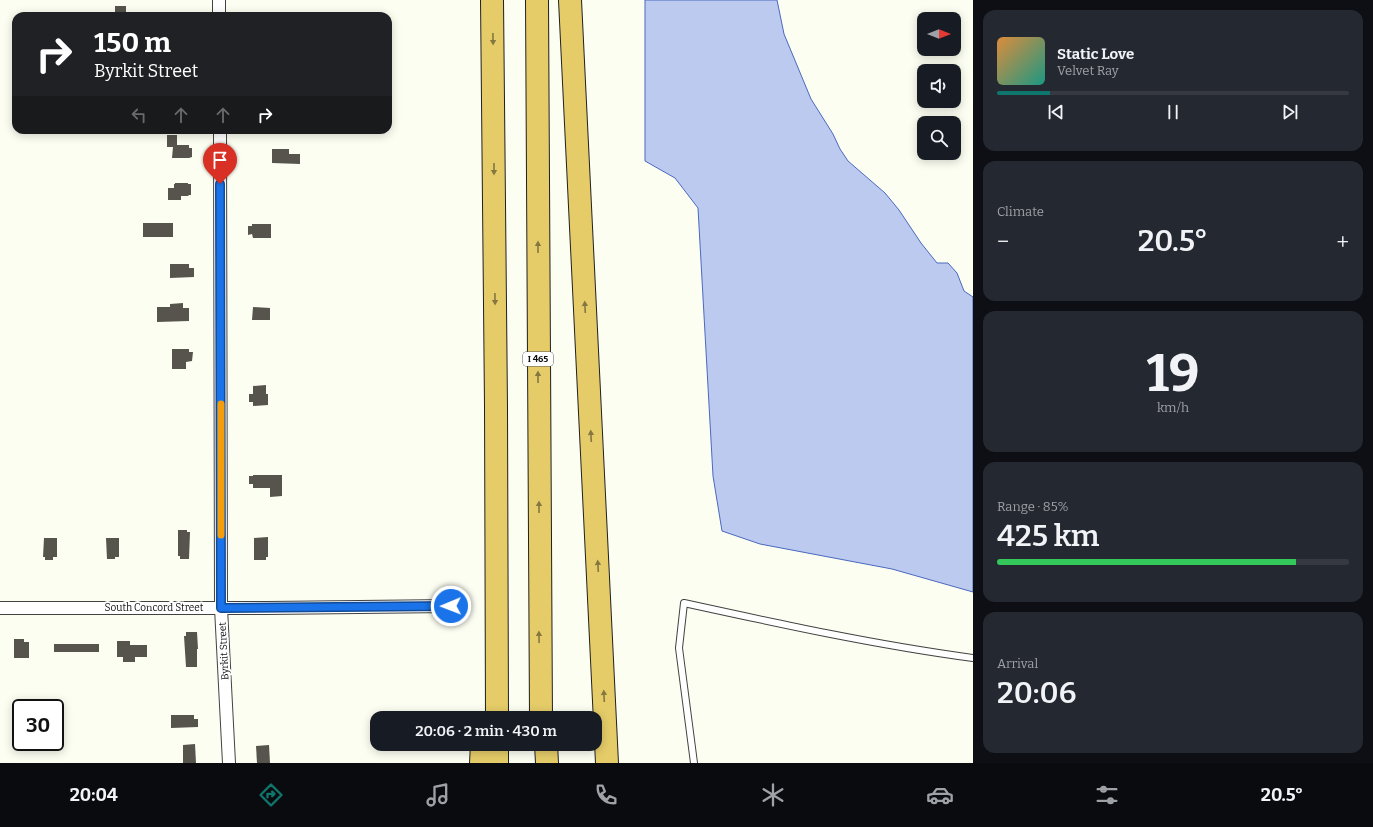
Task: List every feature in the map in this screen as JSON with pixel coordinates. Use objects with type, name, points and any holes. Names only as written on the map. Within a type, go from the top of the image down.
[{"type":"highway","points":[[492,0],[497,711]]},
{"type":"highway","name":"I 465","points":[[537,0],[541,711]]},
{"type":"highway","points":[[570,0],[607,763]]},
{"type":"highway","points":[[483,711],[496,406]]},
{"type":"highway","points":[[540,660],[544,711]]},
{"type":"highway","points":[[481,763],[482,751]]},
{"type":"highway","points":[[497,751],[497,763]]},
{"type":"highway","points":[[541,751],[541,763]]},
{"type":"highway","points":[[546,751],[547,763]]},
{"type":"street","points":[[219,0],[219,12]]},
{"type":"street","name":"Byrkit Street","points":[[220,134],[221,608],[229,763]]},
{"type":"street","name":"South Concord Street","points":[[0,608],[451,606]]},
{"type":"lane","points":[[694,763],[678,648],[684,603],[812,631],[934,653],[973,658]]},
{"type":"water","points":[[645,0],[777,0],[784,34],[811,99],[833,134],[840,149],[848,161],[885,193],[937,263],[948,263],[957,273],[964,291],[973,297],[973,592],[892,569],[760,544],[722,531],[713,476],[698,208],[675,178],[645,161]]},
{"type":"building","points":[[115,6],[126,6],[126,12],[115,12]]},
{"type":"building","points":[[167,135],[177,135],[177,145],[189,145],[189,148],[192,148],[192,157],[172,158],[173,147],[167,147]]},
{"type":"building","points":[[272,149],[289,149],[289,154],[300,154],[300,164],[272,163]]},
{"type":"building","points":[[175,183],[191,184],[191,195],[181,196],[181,200],[168,200],[168,188],[174,188]]},
{"type":"building","points":[[143,223],[173,223],[173,237],[143,237]]},
{"type":"building","points":[[252,224],[271,224],[271,238],[253,238],[252,234],[248,235],[248,226],[252,226]]},
{"type":"building","points":[[170,264],[189,264],[189,268],[194,268],[194,277],[170,278]]},
{"type":"building","points":[[183,303],[183,308],[189,308],[189,321],[157,322],[157,307],[170,307],[170,304]]},
{"type":"building","points":[[253,307],[270,308],[270,320],[252,320]]},
{"type":"building","points":[[172,349],[189,349],[189,352],[193,352],[192,361],[186,362],[186,369],[172,369]]},
{"type":"building","points":[[266,385],[268,405],[253,406],[253,402],[249,402],[249,394],[253,394],[253,386]]},
{"type":"building","points":[[282,475],[282,496],[270,497],[270,488],[253,488],[253,484],[249,484],[249,476]]},
{"type":"building","points":[[178,530],[187,530],[187,532],[190,532],[189,559],[180,559],[180,556],[178,556]]},
{"type":"building","points":[[268,537],[268,557],[266,557],[266,560],[254,560],[254,538]]},
{"type":"building","points":[[44,538],[57,538],[57,557],[53,557],[53,560],[45,560],[45,557],[43,557]]},
{"type":"building","points":[[106,538],[119,538],[119,557],[115,557],[115,559],[107,559]]},
{"type":"building","points":[[186,632],[197,632],[197,667],[186,667],[184,636],[186,636]]},
{"type":"building","points":[[14,639],[24,639],[24,642],[29,642],[29,658],[14,658]]},
{"type":"building","points":[[117,641],[130,641],[130,645],[147,645],[147,657],[135,657],[135,662],[123,662],[123,657],[117,657]]},
{"type":"building","points":[[54,644],[99,644],[99,652],[54,652]]},
{"type":"building","points":[[171,715],[194,715],[194,719],[198,719],[198,727],[171,728]]},
{"type":"building","points":[[195,744],[196,763],[183,763],[183,745]]},
{"type":"building","points":[[269,745],[270,763],[257,763],[256,746]]},
{"type":"slow traffic","points":[[221,404],[221,535]]},
{"type":"route","points":[[220,184],[221,608],[451,606]]}]
